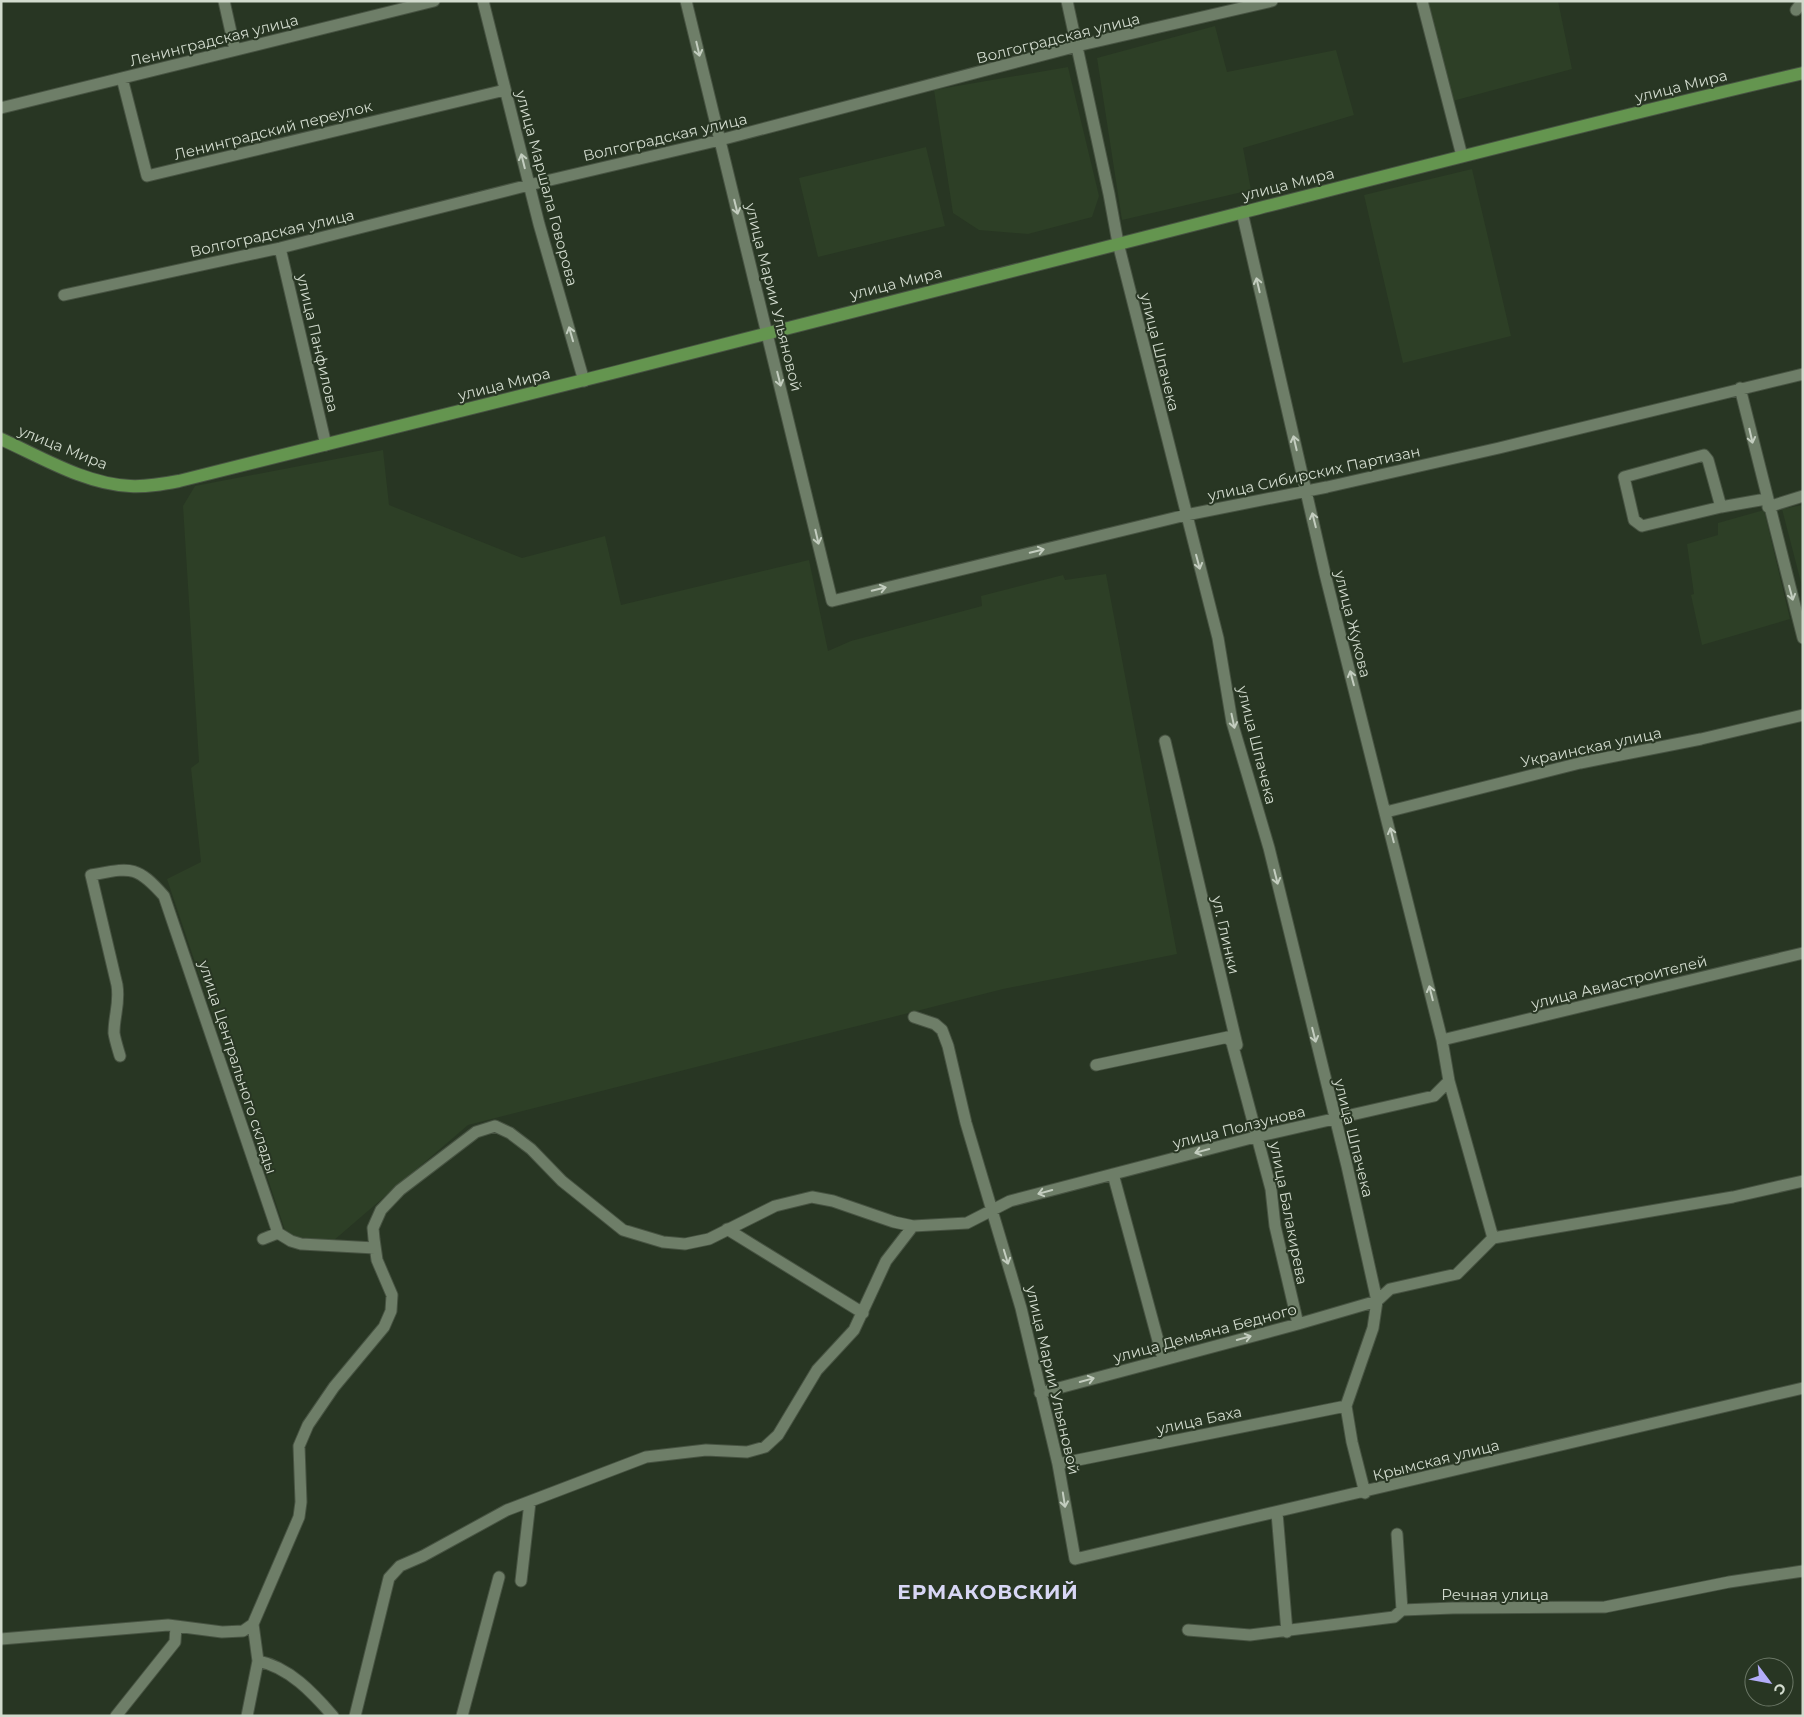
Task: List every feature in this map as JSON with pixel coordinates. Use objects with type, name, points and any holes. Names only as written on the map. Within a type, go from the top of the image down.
[{"type":"main road","name":"улица Мира","points":[[1,439],[90,478],[129,486],[179,481],[584,381],[767,332],[1462,156],[1803,73]]},
{"type":"street","points":[[224,1],[235,50]]},
{"type":"street","name":"Ленинградская улица","points":[[1,108],[434,1]]},
{"type":"street","name":"улица Маршала Говорова","points":[[483,1],[529,185],[584,381]]},
{"type":"street","name":"улица Марии Ульяновой","points":[[686,1],[832,601]]},
{"type":"street","name":"улица Шпачека","points":[[1066,1],[1118,243],[1218,638],[1232,722],[1269,848],[1377,1301],[1373,1328],[1346,1406],[1352,1442],[1365,1493]]},
{"type":"street","name":"Волгоградская улица","points":[[64,295],[280,248],[529,185],[720,140],[1077,46],[1272,1]]},
{"type":"street","points":[[1422,1],[1462,156]]},
{"type":"street","name":"Ленинградский переулок","points":[[122,78],[147,176],[505,90]]},
{"type":"street","name":"улица Жукова","points":[[1242,212],[1306,491],[1442,1040]]},
{"type":"street","name":"улица Панфилова","points":[[280,248],[326,445]]},
{"type":"street","name":"улица Сибирских Партизан","points":[[832,601],[1186,515],[1306,491],[1499,448],[1803,374]]},
{"type":"street","points":[[1740,388],[1767,503],[1803,638]]},
{"type":"street","points":[[1721,507],[1708,460],[1704,455],[1624,477],[1634,520],[1640,526],[1721,507],[1767,503],[1803,496]]},
{"type":"street","name":"Украинская улица","points":[[1386,812],[1580,763],[1701,739],[1803,715]]},
{"type":"street","name":"ул. Глинки","points":[[1165,741],[1259,1136]]},
{"type":"street","name":"улица Центрального склады","points":[[120,1056],[114,1035],[115,1016],[120,1003],[91,875],[127,868],[139,873],[164,896],[278,1233]]},
{"type":"street","name":"улица Авиастроителей","points":[[1442,1040],[1803,953]]},
{"type":"street","name":"улица Марии Ульяновой","points":[[914,1017],[926,1020],[942,1030],[948,1046],[966,1123],[1021,1308],[1058,1464],[1075,1559]]},
{"type":"street","name":"улица Балакирева","points":[[1096,1065],[1228,1037],[1232,1043],[1259,1136],[1271,1189],[1275,1226],[1298,1324]]},
{"type":"street","points":[[1442,1040],[1449,1081],[1493,1238],[1733,1196],[1803,1181]]},
{"type":"street","name":"улица Ползунова","points":[[375,1248],[373,1228],[381,1210],[400,1190],[476,1132],[495,1126],[510,1133],[531,1149],[562,1181],[623,1230],[663,1242],[685,1244],[709,1239],[775,1206],[812,1197],[833,1201],[873,1216],[913,1226],[967,1223],[1010,1201],[1259,1136],[1434,1096],[1449,1081]]},
{"type":"street","points":[[1113,1174],[1163,1359]]},
{"type":"street","points":[[355,1716],[389,1578],[400,1566],[424,1556],[507,1510],[646,1457],[706,1450],[747,1452],[765,1447],[778,1434],[817,1370],[854,1330],[886,1261],[898,1242],[913,1226]]},
{"type":"street","points":[[727,1229],[863,1313]]},
{"type":"street","points":[[247,1716],[258,1662],[253,1624],[298,1517],[301,1502],[299,1446],[308,1425],[334,1387],[384,1326],[391,1311],[392,1295],[377,1260],[375,1248],[301,1244],[284,1238],[278,1233],[263,1239]]},
{"type":"street","name":"улица Демьяна Бедного","points":[[1040,1393],[1298,1324],[1377,1301],[1390,1289],[1457,1274],[1493,1238]]},
{"type":"street","name":"Крымская улица","points":[[1075,1559],[1365,1493],[1803,1388]]},
{"type":"street","name":"улица Баха","points":[[1058,1464],[1346,1406]]},
{"type":"street","points":[[521,1581],[530,1502]]},
{"type":"street","points":[[1277,1513],[1287,1632]]},
{"type":"street","points":[[1397,1534],[1402,1610]]},
{"type":"street","name":"Речная улица","points":[[1188,1630],[1250,1635],[1287,1632],[1394,1617],[1402,1610],[1605,1607],[1729,1582],[1803,1571]]},
{"type":"street","points":[[462,1716],[499,1577]]},
{"type":"street","points":[[1,1639],[176,1626],[222,1632],[243,1631],[253,1624]]},
{"type":"street","points":[[116,1716],[175,1642],[176,1626]]},
{"type":"street","points":[[258,1662],[274,1664],[313,1693],[334,1716]]},
{"type":"shaded area","points":[[1426,1],[1558,1],[1572,69],[1449,102]]},
{"type":"shaded area","points":[[1215,26],[1227,72],[1336,50],[1354,115],[1243,148],[1251,190],[1122,220],[1097,58]]},
{"type":"shaded area","points":[[1068,67],[1099,196],[1092,217],[1028,234],[979,230],[953,213],[934,90]]},
{"type":"shaded area","points":[[926,147],[945,226],[818,257],[799,178]]},
{"type":"shaded area","points":[[1472,169],[1511,336],[1403,363],[1364,195]]},
{"type":"shaded area","points":[[383,450],[389,505],[522,558],[605,536],[621,605],[809,560],[828,651],[851,641],[982,606],[981,596],[1063,575],[1065,580],[1106,574],[1177,954],[1003,989],[468,1125],[333,1241],[287,1236],[167,879],[201,862],[191,768],[199,762],[183,506],[195,486]]},
{"type":"shaded area","points":[[1803,505],[1803,590],[1782,509]]},
{"type":"shaded area","points":[[1764,510],[1790,619],[1702,645],[1691,595],[1694,594],[1687,544],[1718,535],[1718,523]]},
{"type":"district","name":"ЕРМАКОВСКИЙ","points":[[988,1592]]}]
